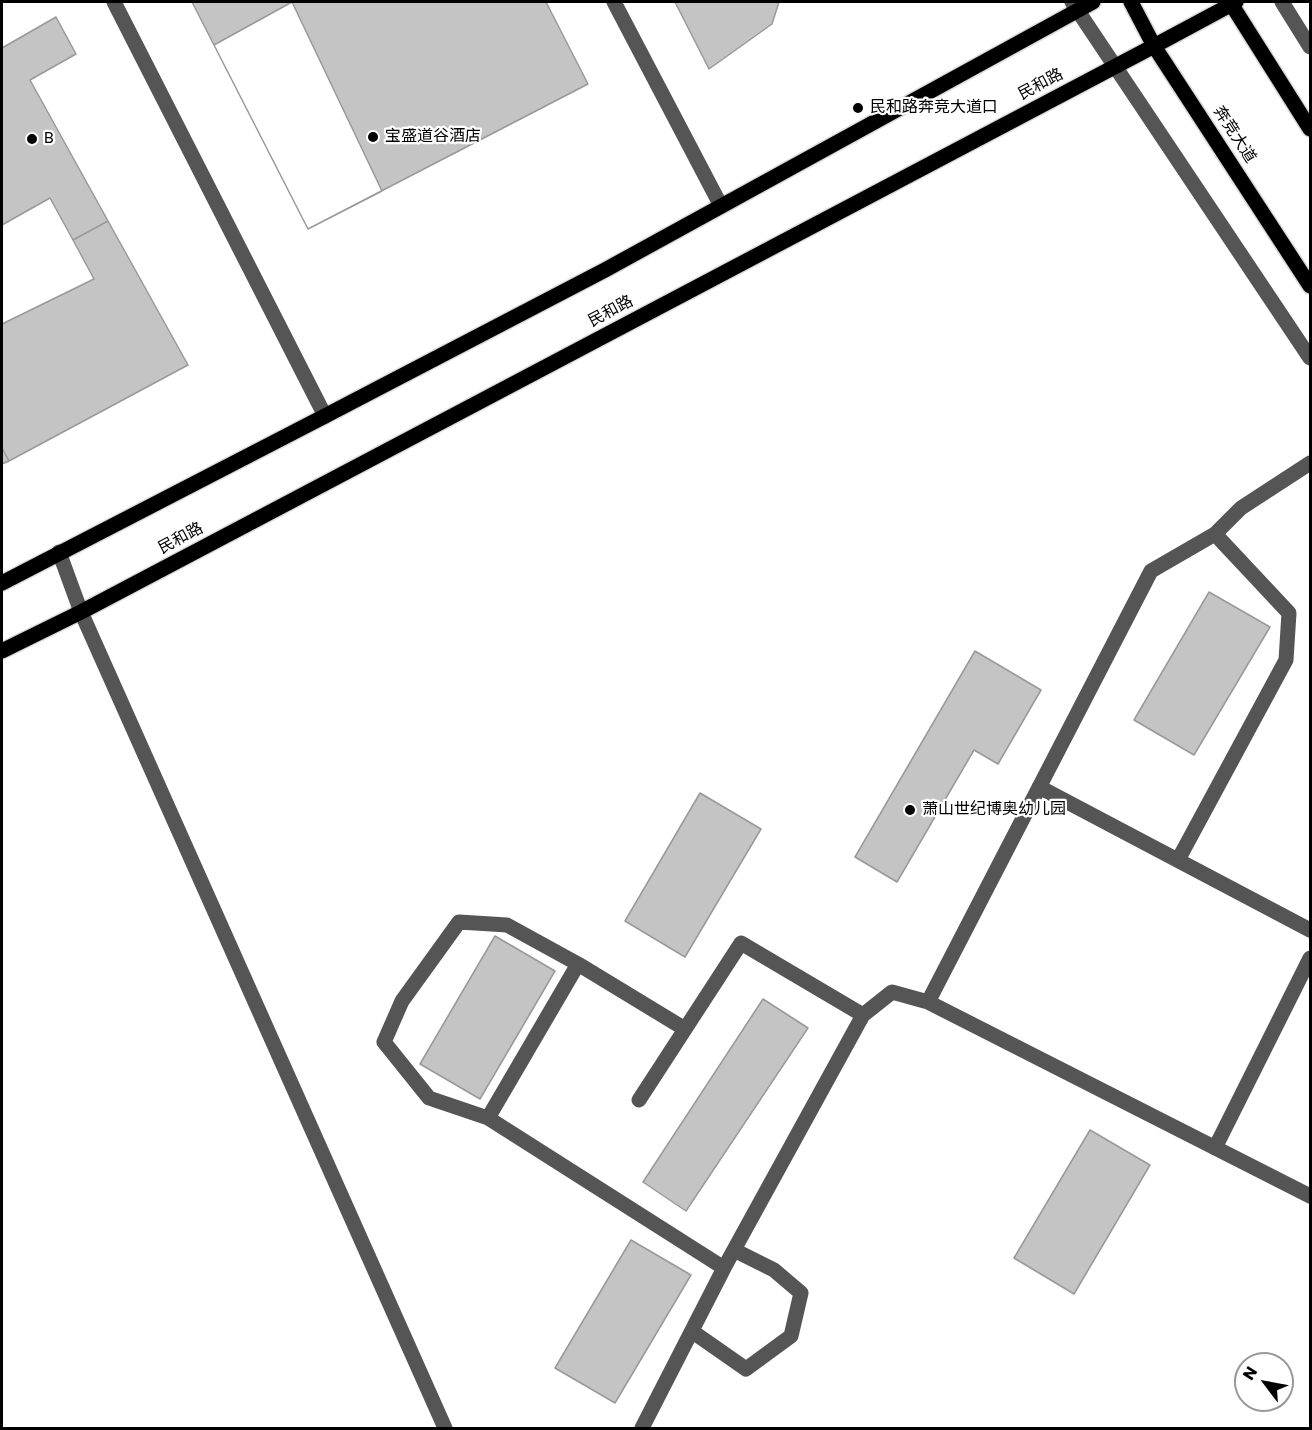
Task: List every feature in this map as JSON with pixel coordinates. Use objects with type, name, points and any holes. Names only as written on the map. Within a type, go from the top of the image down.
[{"type":"main road","points":[[2,583],[604,270],[1075,6],[1093,2]]},
{"type":"main road","name":"奔竞大道","points":[[1131,2],[1154,46],[1311,286]]},
{"type":"main road","points":[[1232,2],[1311,129]]},
{"type":"main road","name":"民和路","points":[[2,651],[81,612],[1154,46],[1232,2]]},
{"type":"street","points":[[114,2],[325,416]]},
{"type":"street","points":[[614,2],[721,206]]},
{"type":"street","points":[[1282,2],[1311,46]]},
{"type":"street","points":[[1075,6],[1311,358]]},
{"type":"street","points":[[928,1002],[1151,571],[1215,534],[1241,508],[1311,463]]},
{"type":"street","points":[[1178,860],[1286,660],[1289,613],[1215,534]]},
{"type":"street","points":[[59,552],[81,612],[445,1428]]},
{"type":"street","points":[[1039,787],[1311,930]]},
{"type":"street","points":[[685,1029],[578,964],[507,925],[459,922],[402,1001],[384,1042],[429,1098],[488,1118],[724,1268]]},
{"type":"street","points":[[639,1100],[741,943],[863,1015]]},
{"type":"street","points":[[1215,1148],[1311,958]]},
{"type":"street","points":[[488,1118],[578,964]]},
{"type":"street","points":[[642,1428],[724,1268],[863,1015],[892,992],[928,1002],[1311,1196]]},
{"type":"street","points":[[693,1332],[746,1369],[791,1336],[801,1293],[774,1270],[734,1250]]},
{"type":"building","name":"宝盛道谷酒店","points":[[192,2],[546,2],[588,84],[308,229]]},
{"type":"building","points":[[292,2],[382,191],[308,229],[214,45]]},
{"type":"building","points":[[675,2],[779,2],[772,24],[709,69]]},
{"type":"building","name":"B","points":[[56,17],[76,54],[30,80],[108,221],[73,240],[50,198],[2,225],[2,48]]},
{"type":"building","points":[[108,221],[188,365],[9,461],[2,448],[2,324],[94,279],[73,240]]},
{"type":"building","points":[[2,448],[9,461],[2,464]]},
{"type":"building","points":[[1209,592],[1270,627],[1194,755],[1134,720]]},
{"type":"building","name":"萧山世纪博奥幼儿园","points":[[975,651],[1041,690],[998,764],[974,750],[897,882],[855,857]]},
{"type":"building","points":[[700,793],[761,829],[685,957],[625,921]]},
{"type":"building","points":[[495,936],[555,971],[480,1099],[420,1064]]},
{"type":"building","points":[[763,999],[808,1028],[686,1211],[643,1182]]},
{"type":"building","points":[[1090,1130],[1150,1165],[1074,1294],[1014,1258]]},
{"type":"building","points":[[631,1240],[691,1275],[615,1403],[555,1368]]},
{"type":"place","name":"民和路奔竞大道口","points":[[858,108]]},
{"type":"place","name":"宝盛道谷酒店","points":[[373,137]]},
{"type":"place","name":"B","points":[[32,139]]},
{"type":"place","name":"萧山世纪博奥幼儿园","points":[[910,810]]}]
